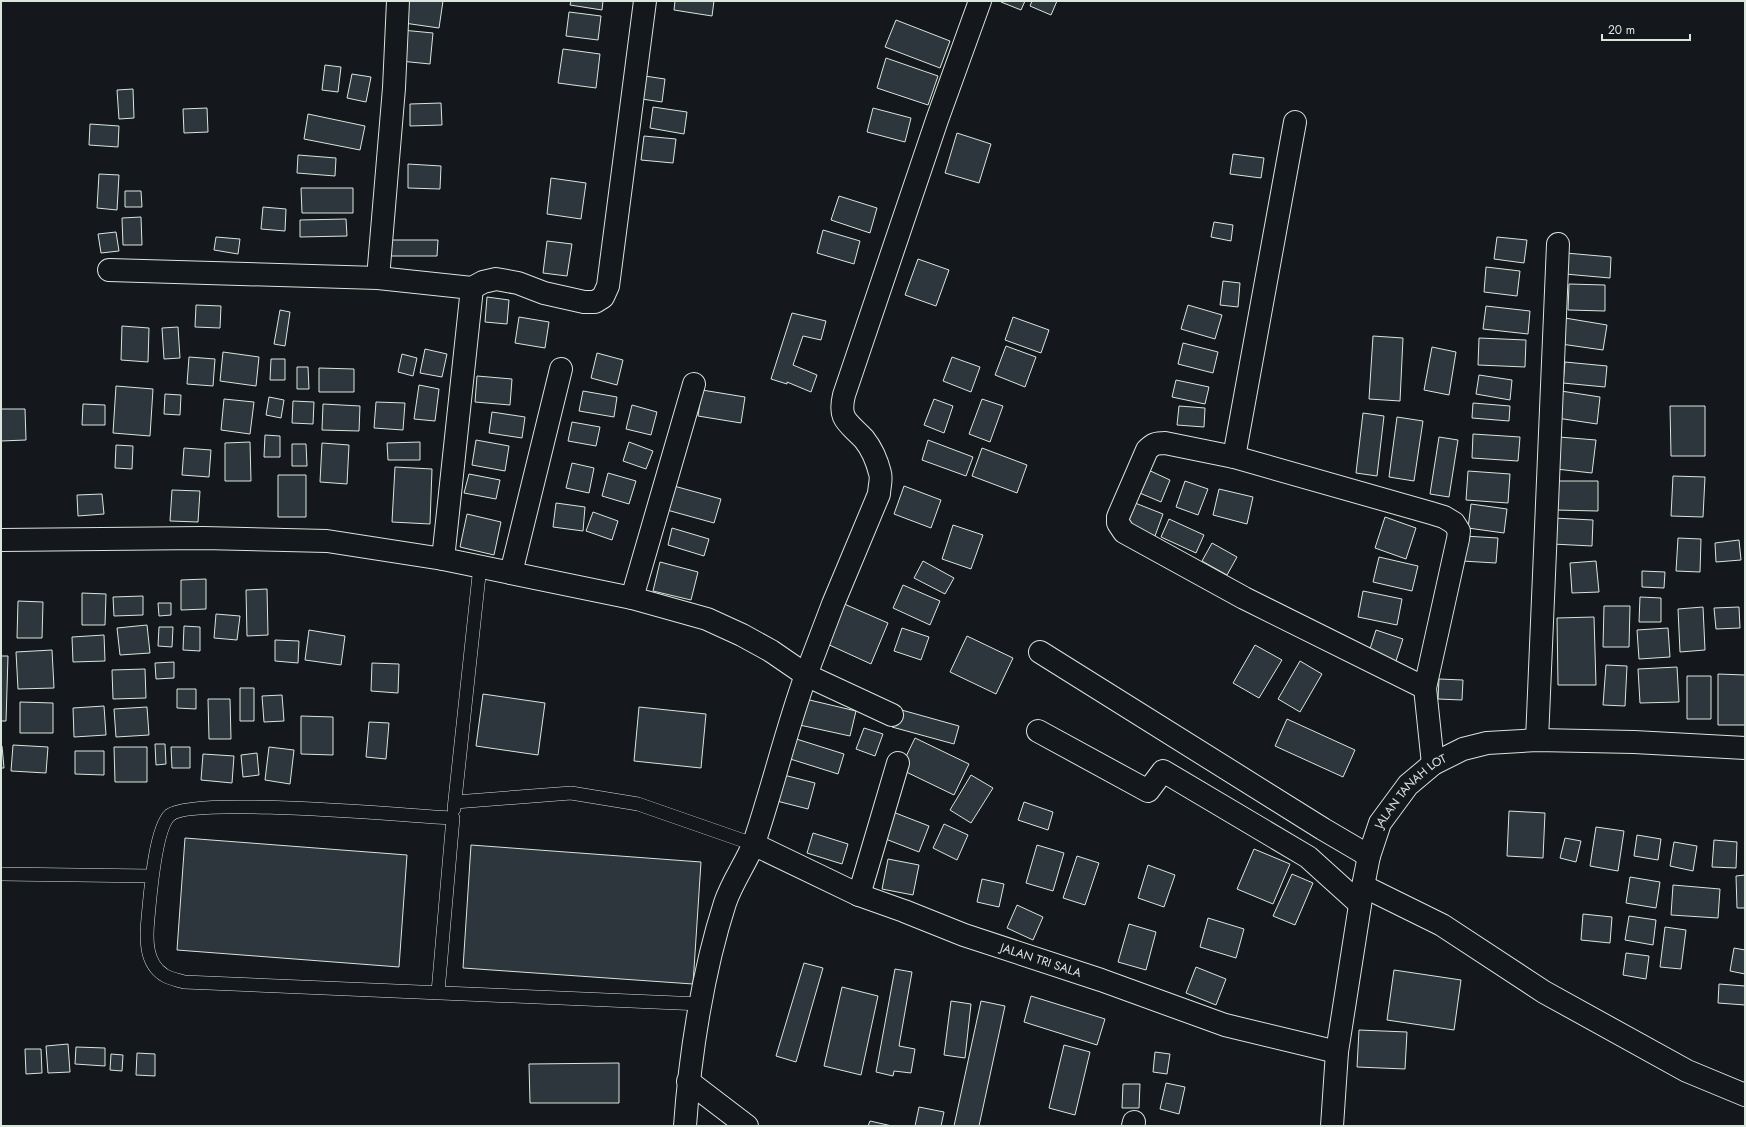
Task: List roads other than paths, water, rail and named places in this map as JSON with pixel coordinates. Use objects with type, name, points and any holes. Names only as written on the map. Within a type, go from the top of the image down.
[{"type":"street","points":[[378,278],[394,88],[398,1]]},
{"type":"street","points":[[109,270],[378,278],[472,288],[483,282],[496,279],[518,283],[544,293],[584,302],[595,302],[603,297],[608,286],[646,1]]},
{"type":"street","points":[[685,1126],[688,1081],[701,1004],[713,945],[726,901],[753,844],[792,712],[833,604],[879,494],[881,474],[875,457],[864,440],[844,418],[842,408],[844,395],[937,120],[980,1]]},
{"type":"street","points":[[1234,457],[1295,122]]},
{"type":"street","points":[[1537,740],[1558,244]]},
{"type":"street","points":[[443,558],[472,288]]},
{"type":"street","points":[[511,573],[561,369]]},
{"type":"street","points":[[632,598],[694,384]]},
{"type":"street","points":[[1425,688],[1244,598],[1135,539],[1120,528],[1118,517],[1147,450],[1152,445],[1164,443],[1234,457],[1389,500],[1444,517],[1454,523],[1459,531],[1458,539],[1425,688],[1433,764]]},
{"type":"street","points":[[1,540],[203,538],[327,541],[443,558],[632,598],[707,619],[771,650],[806,675],[892,715]]},
{"type":"street","points":[[1040,652],[1296,813],[1369,856]]},
{"type":"street","points":[[1038,731],[1148,791],[1163,771],[1308,857],[1361,895],[1442,926],[1544,992],[1687,1071],[1745,1095]]},
{"type":"street","name":"JALAN TANAH LOT","points":[[1332,1126],[1337,1052],[1361,895],[1369,856],[1380,823],[1408,785],[1433,764],[1463,749],[1488,743],[1537,740],[1634,742],[1745,748]]},
{"type":"street","points":[[859,895],[898,763]]},
{"type":"street","name":"JALAN TRI SALA","points":[[753,844],[859,895],[964,935],[1101,980],[1225,1025],[1337,1052]]},
{"type":"street","points":[[688,1081],[748,1126]]},
{"type":"lane","points":[[438,992],[453,818],[480,566]]},
{"type":"lane","points":[[455,802],[571,793],[638,804],[753,844]]},
{"type":"lane","points":[[453,818],[234,806],[181,810],[170,815],[164,823],[161,831],[152,876],[147,932],[148,951],[153,965],[165,976],[184,982],[701,1004]]},
{"type":"lane","points":[[1,874],[152,876]]}]
